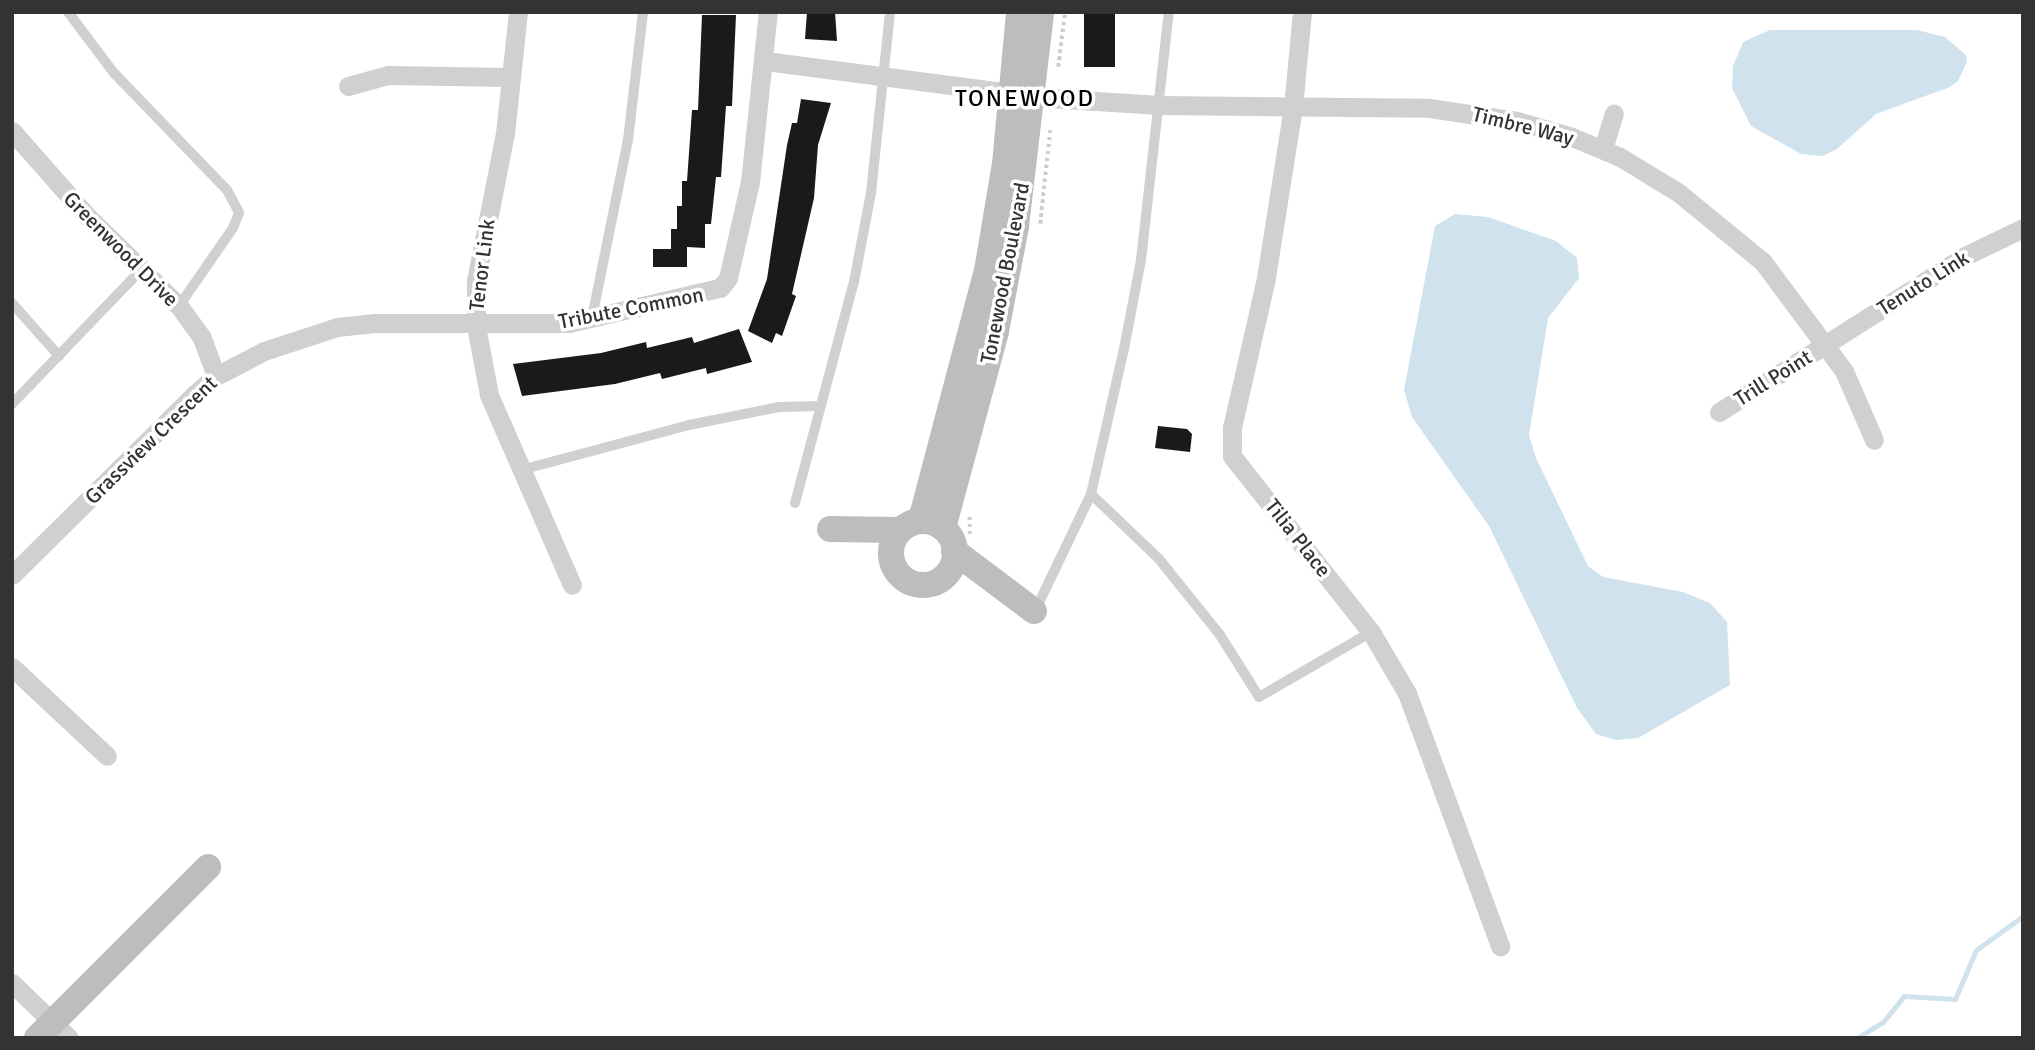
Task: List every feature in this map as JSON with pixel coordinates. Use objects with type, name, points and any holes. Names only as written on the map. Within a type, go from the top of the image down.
[{"type":"street","name":"Tenor Link","points":[[518,12],[505,133],[480,252],[476,326],[489,394],[572,585]]},
{"type":"street","name":"Tribute Common","points":[[476,326],[592,318],[709,293],[728,278],[750,182],[765,61],[768,12]]},
{"type":"street","name":"Tonewood Boulevard","points":[[1019,12],[1024,95]]},
{"type":"street","name":"Tonewood Boulevard","points":[[891,559],[892,543],[933,541],[1041,12]]},
{"type":"street","name":"Tilia Place","points":[[1302,12],[1293,107],[1266,278],[1230,441],[1240,467],[1371,632],[1407,693],[1500,946]]},
{"type":"street","points":[[765,61],[1024,95]]},
{"type":"street","points":[[348,86],[388,75],[510,77]]},
{"type":"street","name":"Timbre Way","points":[[1024,95],[1160,105],[1459,111],[1530,124],[1603,149],[1679,193],[1746,246],[1827,344],[1874,440]]},
{"type":"street","points":[[1603,149],[1614,114]]},
{"type":"street","name":"Greenwood Drive","points":[[12,131],[86,215],[178,306],[202,338],[216,376]]},
{"type":"street","name":"Tenuto Link","points":[[1827,344],[1965,256],[2023,228]]},
{"type":"street","name":"Grassview Crescent","points":[[12,575],[216,376],[264,351],[337,327],[374,323],[476,326]]},
{"type":"street","name":"Trill Point","points":[[1719,412],[1827,344]]},
{"type":"street","points":[[933,541],[916,584],[899,574],[891,559],[830,529],[933,541],[1009,591],[1034,611]]},
{"type":"street","points":[[12,667],[107,756]]},
{"type":"street","points":[[12,983],[53,1033],[208,867]]},
{"type":"lane","points":[[68,12],[114,74],[227,190],[239,213],[233,228],[178,306]]},
{"type":"lane","points":[[592,318],[628,140],[643,12]]},
{"type":"lane","points":[[795,503],[855,282],[885,78],[890,12]]},
{"type":"lane","points":[[1034,611],[1091,494],[1135,299],[1169,12]]},
{"type":"lane","points":[[12,404],[142,269]]},
{"type":"lane","points":[[12,303],[59,356]]},
{"type":"lane","points":[[521,470],[700,422],[779,407],[820,406]]},
{"type":"lane","points":[[1091,494],[1159,559],[1220,635],[1259,697],[1371,632]]},
{"type":"water","points":[[1770,30],[1917,30],[1945,37],[1966,55],[1967,62],[1958,81],[1950,87],[1876,114],[1837,149],[1823,156],[1801,154],[1751,126],[1732,88],[1733,66],[1743,42]]},
{"type":"water","points":[[1455,214],[1488,217],[1556,241],[1577,258],[1579,278],[1548,318],[1529,435],[1536,458],[1588,566],[1603,577],[1683,592],[1710,603],[1727,622],[1730,685],[1638,738],[1616,740],[1596,734],[1577,708],[1489,526],[1412,417],[1404,390],[1435,226]]},
{"type":"building","points":[[807,12],[835,12],[837,41],[805,39]]},
{"type":"building","points":[[1084,12],[1115,12],[1115,67],[1084,67]]},
{"type":"building","points":[[702,15],[736,15],[732,106],[726,106],[721,177],[716,177],[711,224],[705,224],[705,248],[687,247],[687,267],[653,267],[653,249],[671,249],[671,229],[677,229],[677,206],[682,206],[682,181],[687,181],[692,110],[698,110]]},
{"type":"building","points":[[801,99],[831,103],[818,145],[814,198],[792,294],[796,296],[782,336],[776,333],[772,343],[748,331],[767,279],[787,145],[792,123],[797,123]]},
{"type":"building","points":[[739,329],[752,362],[707,374],[706,368],[662,379],[660,373],[615,384],[522,396],[513,364],[601,353],[646,342],[647,348],[692,337],[694,343]]},
{"type":"building","points":[[1158,426],[1187,429],[1192,434],[1190,452],[1155,448]]},
{"type":"waterway","points":[[1857,1038],[1883,1022],[1904,996],[1955,999],[1976,950],[2023,916]]},
{"type":"district","name":"TONEWOOD","points":[[1025,99]]}]
